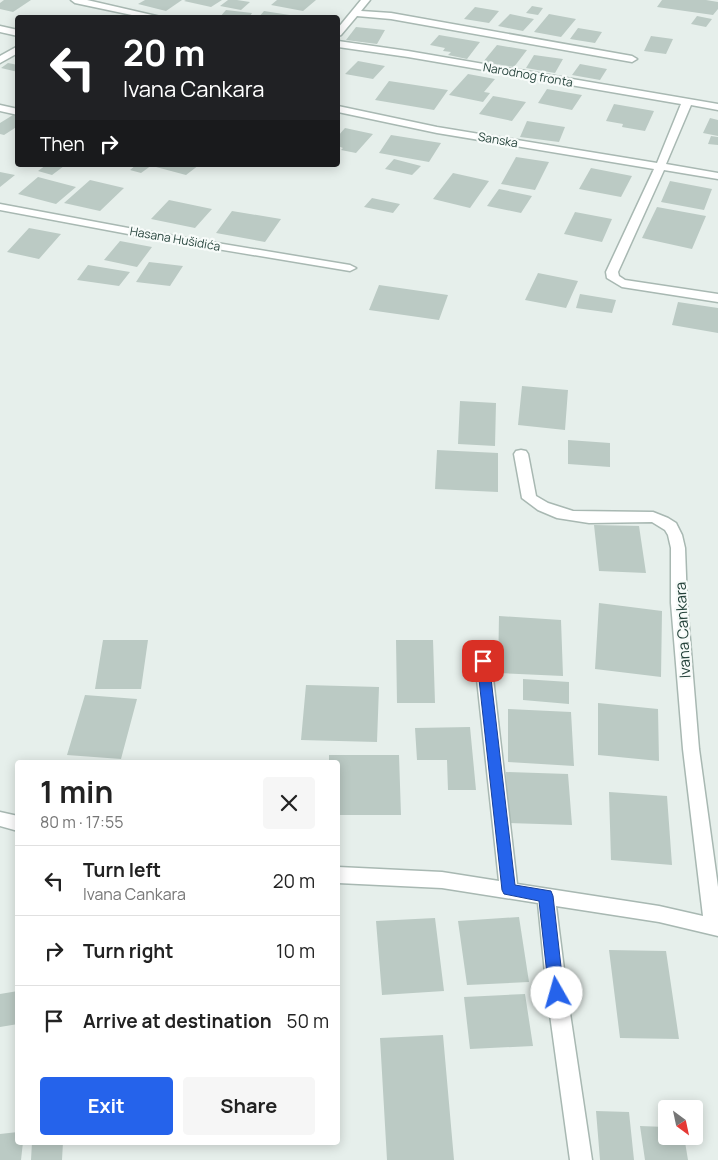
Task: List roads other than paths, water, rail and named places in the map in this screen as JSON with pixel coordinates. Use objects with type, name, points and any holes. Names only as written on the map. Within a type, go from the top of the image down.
[{"type":"street","points":[[75,0],[147,15]]},
{"type":"street","points":[[340,31],[366,0]]},
{"type":"street","points":[[355,13],[391,16],[632,59]]},
{"type":"street","points":[[0,29],[15,32]]},
{"type":"street","name":"Narodnog fronta","points":[[340,44],[408,54],[718,107]]},
{"type":"street","points":[[0,60],[15,51]]},
{"type":"street","points":[[687,102],[660,167],[612,272],[612,278],[622,283],[718,298]]},
{"type":"street","points":[[0,108],[15,111]]},
{"type":"street","name":"Sanska","points":[[340,109],[437,130],[718,176]]},
{"type":"street","name":"Hasana Hušidića","points":[[0,207],[139,233],[350,268]]},
{"type":"street","name":"Ivana Cankara","points":[[340,875],[442,880],[659,914],[716,927],[691,749],[679,603],[678,548],[675,535],[671,527],[653,517],[570,517],[546,510],[529,498],[521,454]]},
{"type":"street","points":[[483,661],[509,890]]},
{"type":"street","points":[[0,819],[15,823]]},
{"type":"street","points":[[546,896],[557,993],[581,1160]]}]
